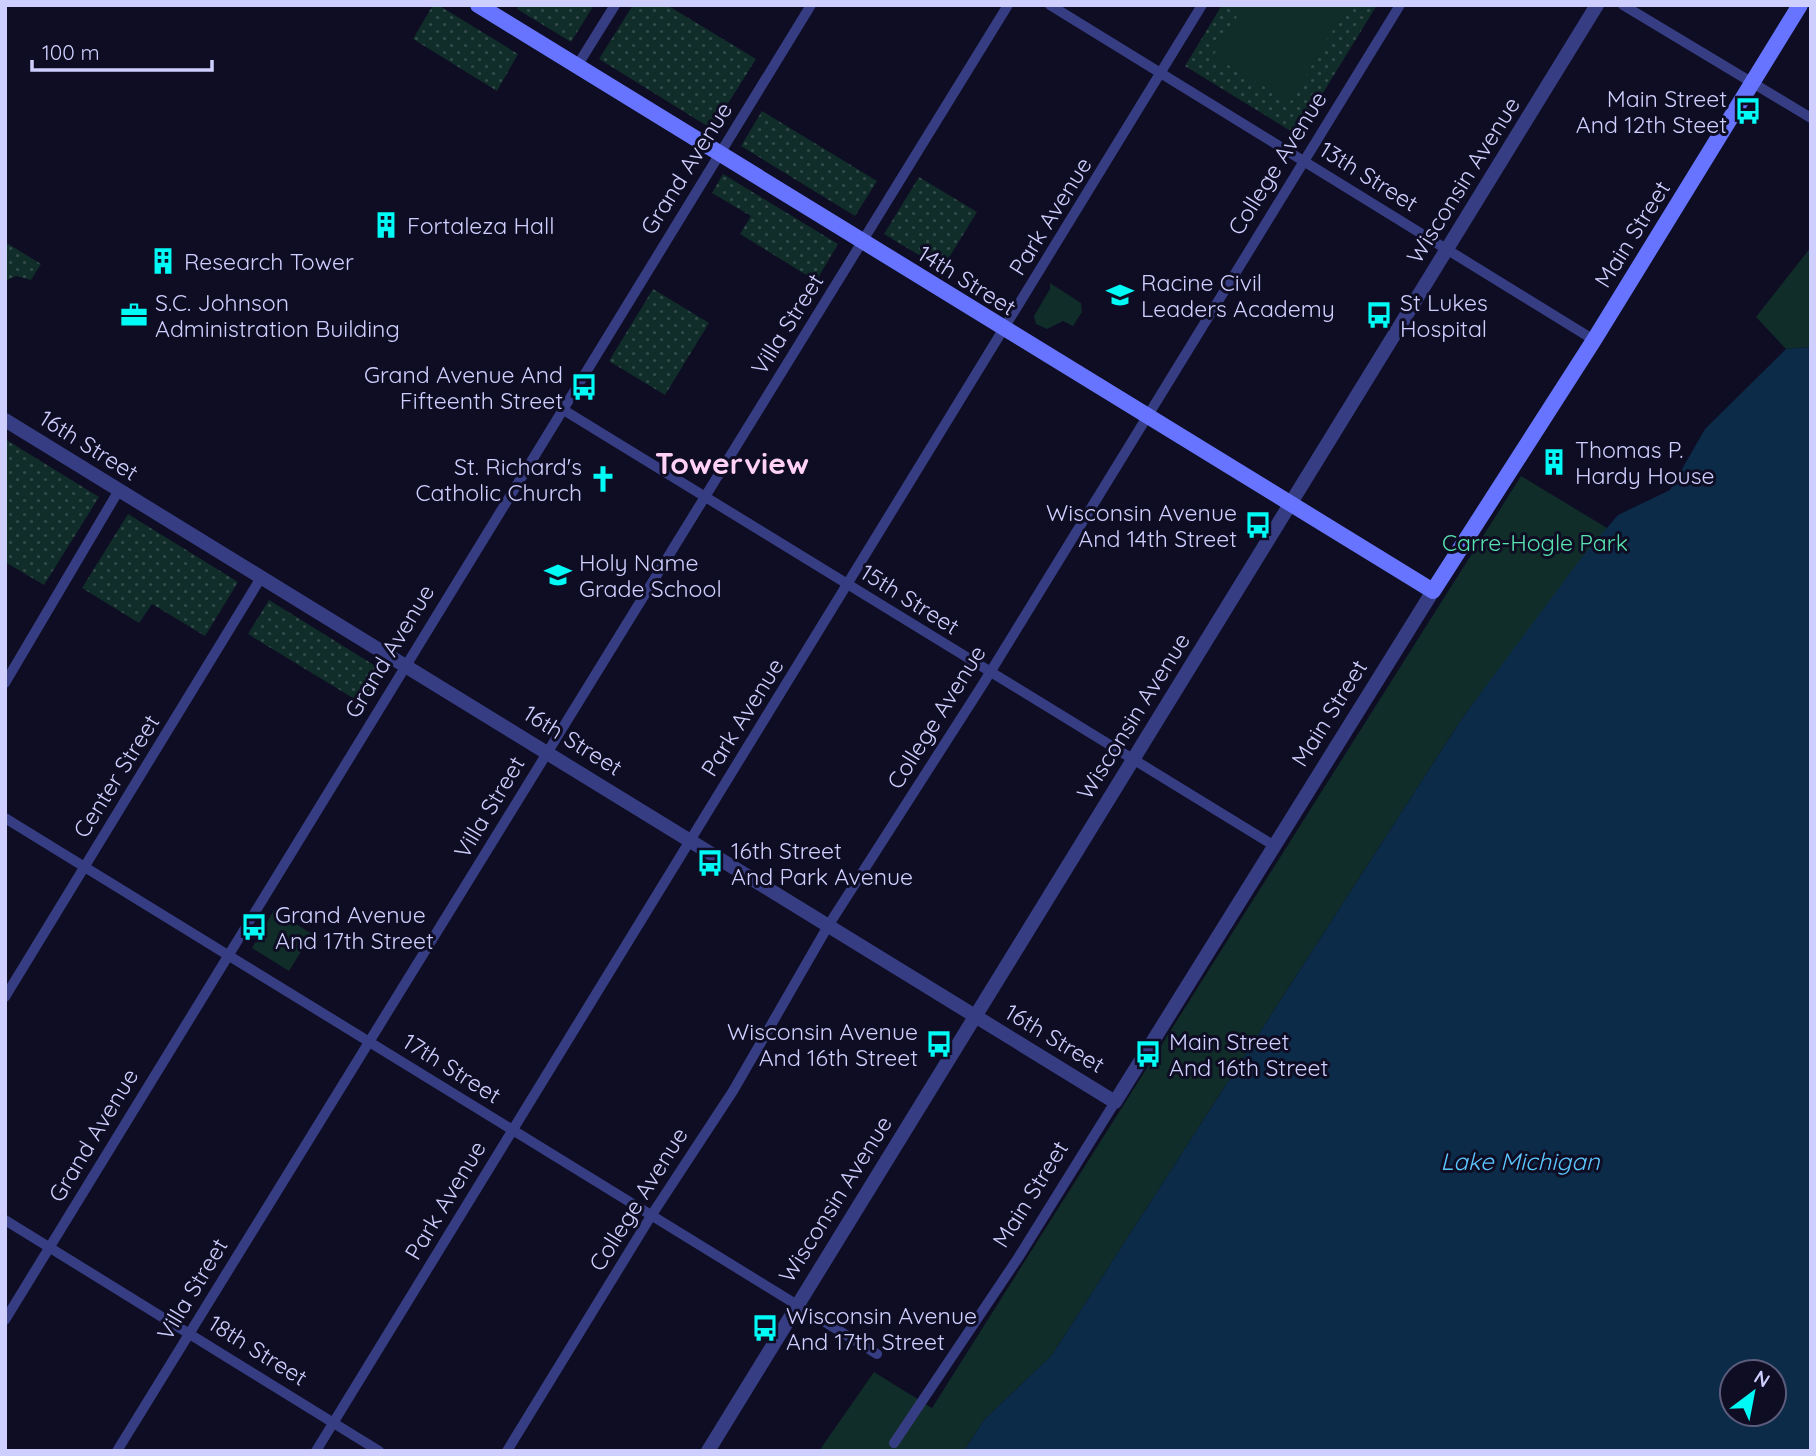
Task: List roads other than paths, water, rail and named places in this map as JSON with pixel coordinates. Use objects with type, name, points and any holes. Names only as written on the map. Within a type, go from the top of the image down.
[{"type":"main road","name":"14th Street","points":[[478,5],[1433,591]]},
{"type":"main road","name":"Main Street","points":[[1433,591],[1594,340],[1800,5]]},
{"type":"street","points":[[577,66],[615,5]]},
{"type":"street","name":"Grand Avenue","points":[[5,1320],[811,5]]},
{"type":"street","name":"Villa Street","points":[[117,1451],[1008,5]]},
{"type":"street","name":"13th Street","points":[[1050,5],[1289,155],[1304,160],[1594,340]]},
{"type":"street","name":"Park Avenue","points":[[316,1451],[1202,5]]},
{"type":"street","name":"College Avenue","points":[[507,1451],[651,1216],[733,1091],[828,926],[990,673],[1400,5]]},
{"type":"street","name":"Wisconsin Avenue","points":[[708,1451],[1597,5]]},
{"type":"street","points":[[1623,5],[1811,118]]},
{"type":"street","name":"15th Street","points":[[562,409],[1273,845]]},
{"type":"street","name":"16th Street","points":[[5,420],[1115,1102]]},
{"type":"street","points":[[5,683],[120,490]]},
{"type":"street","name":"Center Street","points":[[5,997],[262,576]]},
{"type":"street","name":"Main Street","points":[[894,1443],[1018,1258],[1433,591]]},
{"type":"street","name":"17th Street","points":[[5,818],[877,1354]]},
{"type":"street","name":"18th Street","points":[[5,1220],[379,1451]]},
{"type":"water","name":"Lake Michigan","points":[[1811,347],[1811,1451],[964,1451],[984,1420],[1052,1355],[1463,717],[1582,557],[1618,515],[1670,490],[1705,429],[1786,349]]},
{"type":"place","name":"Main Street And 12th Steet","points":[[1748,111]]},
{"type":"place","name":"Fortaleza Hall","points":[[386,225]]},
{"type":"place","name":"Research Tower","points":[[163,261]]},
{"type":"place","name":"Racine Civil Leaders Academy","points":[[1120,295]]},
{"type":"place","name":"S.C. Johnson Administration Building","points":[[134,315]]},
{"type":"place","name":"St Lukes Hospital","points":[[1379,315]]},
{"type":"place","name":"Grand Avenue And Fifteenth Street","points":[[584,387]]},
{"type":"place","name":"Thomas P. Hardy House","points":[[1554,462]]},
{"type":"place","name":"St. Richard's Catholic Church","points":[[603,479]]},
{"type":"place","name":"Wisconsin Avenue And 14th Street","points":[[1258,525]]},
{"type":"place","name":"Holy Name Grade School","points":[[558,575]]},
{"type":"place","name":"16th Street And Park Avenue","points":[[710,863]]},
{"type":"place","name":"Grand Avenue And 17th Street","points":[[254,927]]},
{"type":"place","name":"Wisconsin Avenue And 16th Street","points":[[939,1044]]},
{"type":"place","name":"Main Street And 16th Street","points":[[1148,1054]]},
{"type":"place","name":"Wisconsin Avenue And 17th Street","points":[[765,1328]]},
{"type":"district","name":"Towerview","points":[[732,463]]},
{"type":"park label","name":"Carre-Hogle Park","points":[[1535,542]]}]
